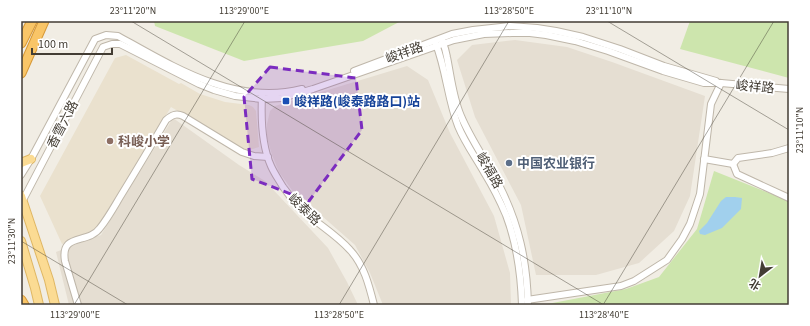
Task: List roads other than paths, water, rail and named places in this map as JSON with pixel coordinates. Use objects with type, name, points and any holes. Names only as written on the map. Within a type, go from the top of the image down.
[{"type":"highway","points":[[21,43],[32,21]]},
{"type":"highway","points":[[21,73],[44,21]]},
{"type":"highway","points":[[21,300],[24,305]]},
{"type":"main road","points":[[21,163],[31,159]]},
{"type":"main road","points":[[22,199],[49,280],[54,305]]},
{"type":"main road","points":[[21,241],[39,305]]},
{"type":"street","name":"峻祥路","points":[[103,47],[112,44],[120,44],[199,84],[235,96],[282,98],[313,89],[435,44],[452,34],[495,27],[523,27],[556,31],[599,42],[664,66],[721,83],[789,89]]},
{"type":"street","name":"峻祥路","points":[[95,39],[106,35],[118,36],[209,82],[227,88],[262,96]]},
{"type":"street","name":"香雪六路","points":[[21,175],[95,39]]},
{"type":"street","name":"峻福路","points":[[442,41],[447,56],[460,114],[478,150],[498,184],[516,225],[525,267],[528,302]]},
{"type":"street","name":"峻福路","points":[[435,44],[440,54],[451,104],[458,125],[465,141],[498,198],[506,215],[519,267],[522,288],[522,305]]},
{"type":"street","name":"香雪六路","points":[[22,199],[103,47]]},
{"type":"street","points":[[528,302],[621,286],[634,281],[667,260],[682,239],[690,224],[700,194],[711,104],[721,83]]},
{"type":"street","name":"峻泰路","points":[[262,96],[265,148],[270,165],[290,197],[350,250],[363,268],[374,305]]},
{"type":"street","points":[[78,305],[65,261],[65,248],[68,244],[88,237],[99,230],[169,117],[173,114],[178,114],[242,152],[254,156],[268,157]]},
{"type":"street","points":[[733,164],[738,158],[772,153],[789,148]]},
{"type":"street","points":[[704,159],[733,164]]},
{"type":"street","points":[[733,164],[737,174],[789,198]]},
{"type":"water","points":[[726,197],[742,198],[741,209],[722,228],[705,235],[700,234],[699,231],[707,223],[721,201]]},
{"type":"place","name":"峻祥路(峻泰路路口)站","points":[[286,101]]},
{"type":"place","name":"科峻小学","points":[[110,141]]},
{"type":"place","name":"中国农业银行","points":[[509,163]]}]
